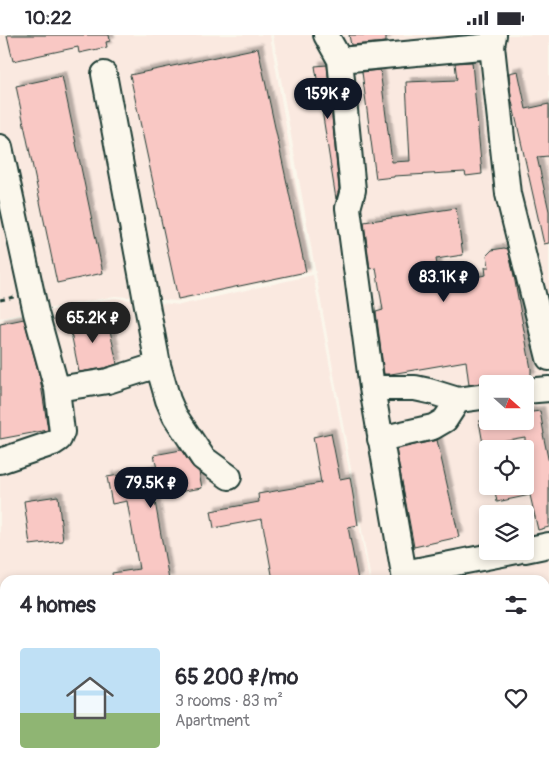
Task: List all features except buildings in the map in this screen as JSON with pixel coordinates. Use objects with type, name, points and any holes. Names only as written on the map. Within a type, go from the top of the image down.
[{"type":"street","points":[[326,35],[340,60],[353,190],[348,208],[372,388],[404,575]]},
{"type":"street","points":[[340,60],[493,40],[508,194],[549,359]]},
{"type":"street","points":[[104,74],[158,365],[168,400],[175,416],[203,458],[229,477]]},
{"type":"street","points":[[0,147],[4,184],[57,389],[62,432],[59,439],[52,443],[0,461]]},
{"type":"street","points":[[57,389],[108,381],[158,365]]},
{"type":"street","points":[[372,388],[415,388],[458,400],[479,397]]},
{"type":"street","points":[[534,390],[549,389]]},
{"type":"street","points":[[380,439],[434,427],[445,419],[458,400]]},
{"type":"street","points":[[534,548],[549,545]]},
{"type":"street","points":[[413,575],[479,560]]},
{"type":"shaded area","points":[[0,35],[270,35],[311,272],[178,301],[115,296],[0,318]]},
{"type":"shaded area","points":[[273,35],[549,35],[549,575],[370,575]]},
{"type":"shaded area","points":[[313,275],[368,575],[0,575],[0,320],[115,298],[180,305]]}]
